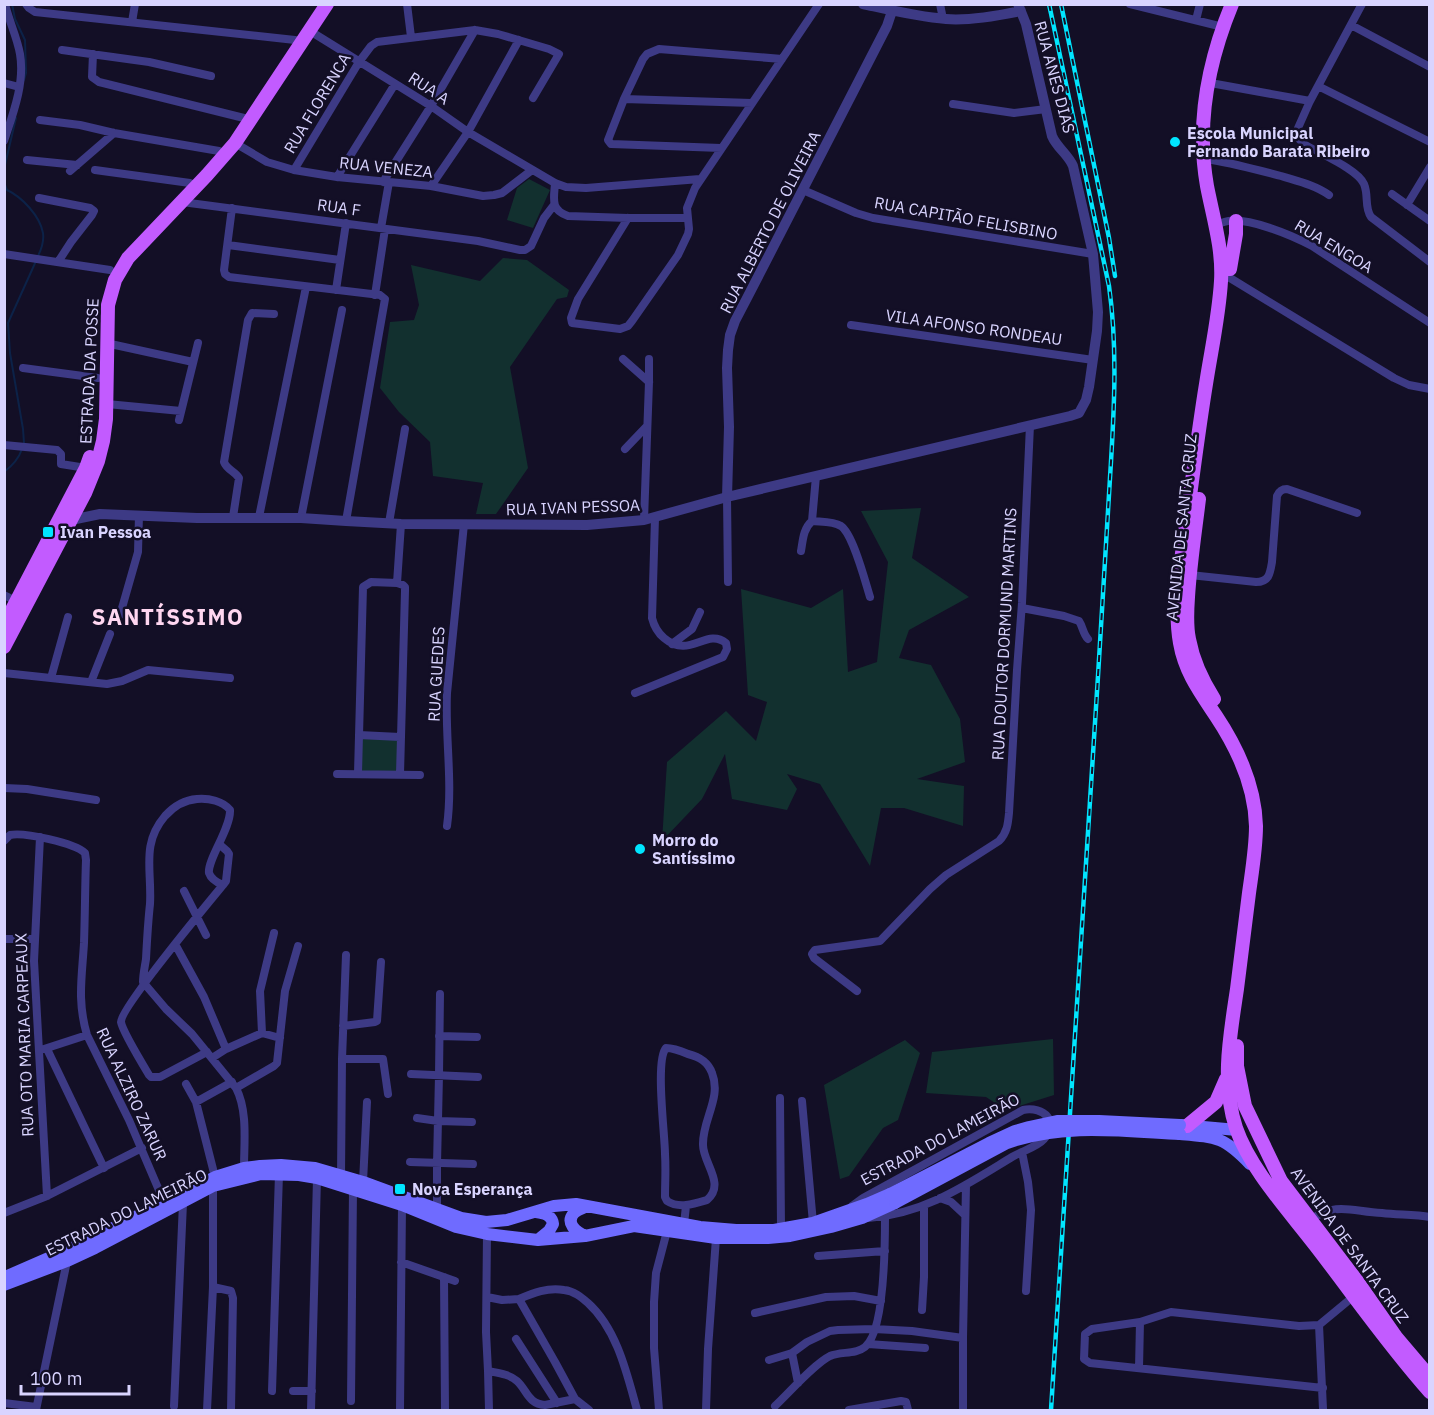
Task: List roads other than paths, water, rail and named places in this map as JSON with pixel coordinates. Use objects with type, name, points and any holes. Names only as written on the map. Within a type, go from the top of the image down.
[{"type":"main road","name":"ESTRADA DA POSSE","points":[[4,625],[10,598],[86,468],[93,448],[96,429],[100,302],[110,270],[127,246],[189,195],[244,118],[316,4]]},
{"type":"main road","name":"ESTRADA DA POSSE","points":[[4,647],[85,493],[101,452],[107,404],[108,304],[112,286],[120,269],[235,143],[327,4]]},
{"type":"main road","name":"AVENIDA DE SANTA CRUZ","points":[[1232,4],[1209,73],[1203,121],[1204,167],[1225,223],[1236,234],[1204,449],[1190,574],[1187,625],[1194,658],[1206,686],[1243,745],[1263,801],[1265,824],[1263,857],[1237,1045],[1239,1082],[1245,1106],[1281,1180],[1396,1336],[1430,1377]]},
{"type":"main road","name":"AVENIDA DE SANTA CRUZ","points":[[1242,4],[1226,46],[1216,84],[1210,125],[1214,179],[1225,223],[1221,285],[1183,549],[1178,622],[1180,644],[1187,671],[1239,756],[1248,779],[1254,807],[1256,828],[1254,855],[1237,990],[1229,1034],[1227,1077],[1229,1097],[1236,1130],[1257,1171],[1384,1337],[1430,1392]]},
{"type":"main road","points":[[1182,1128],[1216,1102],[1227,1077]]},
{"type":"main road","name":"ESTRADA DO LAMEIRÃO","points":[[4,1277],[83,1243],[164,1202],[244,1168],[280,1165],[315,1168],[341,1176],[358,1186],[456,1227],[487,1234],[538,1240],[585,1236],[634,1226],[716,1238],[749,1239],[790,1236],[862,1218],[893,1199],[1007,1143],[1025,1137],[1055,1131],[1182,1128],[1236,1130]]},
{"type":"main road","name":"ESTRADA DO LAMEIRÃO","points":[[1182,1128],[1226,1142],[1257,1171]]},
{"type":"main road","points":[[1236,1130],[1250,1140],[1268,1167],[1281,1180]]},
{"type":"main road","name":"ESTRADA DO LAMEIRÃO","points":[[4,1286],[66,1261],[183,1203],[214,1181],[261,1174],[299,1175],[358,1186],[461,1218],[486,1222],[507,1220],[554,1206],[576,1204],[723,1229],[781,1229],[813,1223],[893,1199]]},
{"type":"main road","points":[[585,1236],[576,1231],[570,1224],[570,1220],[575,1211],[588,1205]]},
{"type":"main road","points":[[536,1212],[551,1218],[553,1224],[549,1231],[538,1240]]},
{"type":"street","points":[[4,4],[18,44],[21,77],[4,141]]},
{"type":"street","points":[[26,4],[35,12],[295,40]]},
{"type":"street","points":[[132,22],[135,4]]},
{"type":"street","points":[[407,4],[411,37]]},
{"type":"street","points":[[628,218],[578,299],[572,323],[624,328],[632,321],[678,255],[689,229],[687,208],[700,179],[819,4]]},
{"type":"street","points":[[863,4],[943,19],[973,18],[1019,8]]},
{"type":"street","points":[[940,4],[943,19]]},
{"type":"street","points":[[1130,4],[1223,27]]},
{"type":"street","points":[[1196,20],[1200,4]]},
{"type":"street","points":[[1362,4],[1310,101],[1297,133],[1304,144],[1343,165],[1361,180],[1365,189],[1366,207],[1371,217],[1430,262]]},
{"type":"street","name":"RUA ANES DIAS","points":[[1019,8],[1026,24],[1049,128],[1054,141],[1067,154],[1073,166],[1093,254],[1098,312],[1093,360],[1083,408],[1079,413],[1070,416]]},
{"type":"street","name":"RUA ALBERTO DE OLIVEIRA","points":[[727,497],[729,427],[727,368],[730,335],[735,321],[887,26],[892,11]]},
{"type":"street","points":[[1352,25],[1430,67]]},
{"type":"street","points":[[375,295],[386,182],[475,30]]},
{"type":"street","name":"RUA FLORENCA","points":[[294,170],[359,62],[376,42],[475,30],[498,34],[549,49],[559,54],[533,98]]},
{"type":"street","name":"RUA A","points":[[310,31],[468,132],[555,183],[566,187],[586,188],[700,179]]},
{"type":"street","points":[[431,186],[468,132],[519,40]]},
{"type":"street","points":[[721,148],[610,144],[608,140],[643,59],[647,54],[659,49],[782,59]]},
{"type":"street","points":[[62,50],[149,62],[211,76]]},
{"type":"street","points":[[93,54],[92,77],[99,82],[244,118]]},
{"type":"street","points":[[4,83],[19,87]]},
{"type":"street","points":[[337,177],[395,84]]},
{"type":"street","points":[[1216,84],[1310,101]]},
{"type":"street","points":[[1318,86],[1430,142]]},
{"type":"street","points":[[624,99],[752,104]]},
{"type":"street","points":[[953,104],[1014,113],[1046,109]]},
{"type":"street","points":[[40,120],[80,125],[219,151]]},
{"type":"street","points":[[27,160],[74,168],[114,133]]},
{"type":"street","name":"RUA VENEZA","points":[[235,143],[275,166],[337,177],[431,186],[483,196],[494,195],[509,188],[532,170]]},
{"type":"street","points":[[1212,160],[1297,181],[1329,195]]},
{"type":"street","points":[[1407,205],[1430,167]]},
{"type":"street","name":"RUA F","points":[[95,170],[232,208],[477,241],[520,250],[529,248],[544,218],[554,205]]},
{"type":"street","points":[[555,183],[554,205],[558,212],[568,216],[687,218]]},
{"type":"street","name":"RUA CAPITÃO FELISBINO","points":[[803,190],[873,218],[1093,254]]},
{"type":"street","points":[[1392,194],[1430,221]]},
{"type":"street","points":[[39,198],[90,208],[94,211],[58,262]]},
{"type":"street","points":[[232,208],[224,270],[226,276],[380,295],[385,299],[346,522]]},
{"type":"street","points":[[336,290],[345,223]]},
{"type":"street","name":"RUA ENGOA","points":[[1225,223],[1254,224],[1297,238],[1430,323]]},
{"type":"street","points":[[228,245],[340,260]]},
{"type":"street","points":[[4,254],[110,270]]},
{"type":"street","points":[[1230,273],[1394,378],[1409,385],[1430,389]]},
{"type":"street","points":[[259,517],[306,286]]},
{"type":"street","points":[[301,518],[342,310]]},
{"type":"street","points":[[233,517],[239,478],[224,462],[248,320],[252,313],[274,314]]},
{"type":"street","name":"VILA AFONSO RONDEAU","points":[[851,325],[1093,360]]},
{"type":"street","points":[[106,343],[193,362]]},
{"type":"street","points":[[107,404],[180,416],[198,343]]},
{"type":"street","points":[[623,359],[649,382]]},
{"type":"street","points":[[635,693],[723,657],[727,650],[726,643],[714,638],[688,646],[672,644],[657,631],[652,618],[647,426],[649,359]]},
{"type":"street","points":[[23,369],[98,378]]},
{"type":"street","name":"RUA IVAN PESSOA","points":[[71,520],[100,514],[301,518],[401,524],[587,525],[650,519],[727,497],[1070,416]]},
{"type":"street","name":"RUA DOUTOR DORMUND MARTINS","points":[[857,991],[814,958],[813,952],[826,948],[880,941],[946,875],[999,841],[1004,836],[1008,823],[1022,608],[1030,425]]},
{"type":"street","points":[[625,449],[647,426]]},
{"type":"street","points":[[388,523],[405,429]]},
{"type":"street","points":[[4,445],[57,450],[61,454],[61,465],[86,468]]},
{"type":"street","points":[[812,521],[816,476]]},
{"type":"street","points":[[1190,574],[1263,582],[1272,562],[1277,496],[1280,490],[1287,489],[1357,513]]},
{"type":"street","points":[[85,493],[90,505],[100,514]]},
{"type":"street","points":[[727,497],[728,582]]},
{"type":"street","points":[[120,615],[138,552],[139,515]]},
{"type":"street","points":[[801,551],[805,530],[812,521],[837,524],[846,531],[852,542],[870,597]]},
{"type":"street","points":[[397,583],[401,524]]},
{"type":"street","name":"RUA GUEDES","points":[[447,826],[450,807],[446,710],[464,524]]},
{"type":"street","points":[[358,773],[363,590],[364,585],[371,582],[397,583],[405,587],[400,774]]},
{"type":"street","points":[[1022,608],[1079,621],[1088,639]]},
{"type":"street","points":[[672,644],[692,629],[700,612]]},
{"type":"street","points":[[51,678],[68,617]]},
{"type":"street","points":[[91,682],[111,634]]},
{"type":"street","points":[[4,674],[113,683],[155,670],[230,678]]},
{"type":"street","points":[[359,735],[400,737]]},
{"type":"street","points":[[337,774],[420,775]]},
{"type":"street","points":[[4,788],[27,789],[96,800]]},
{"type":"street","points":[[223,885],[214,879],[209,871],[229,822],[230,810],[226,805],[210,799],[187,800],[170,811],[162,820],[151,841],[149,850],[150,900],[143,978],[144,984],[192,1034],[234,1085],[241,1098],[244,1168]]},
{"type":"street","points":[[4,841],[13,834],[40,837]]},
{"type":"street","name":"RUA ALZIRO ZARUR","points":[[40,837],[76,847],[85,853],[84,943],[80,995],[82,1015],[87,1035],[142,1148],[164,1202]]},
{"type":"street","name":"RUA OTO MARIA CARPEAUX","points":[[40,837],[34,939],[43,1049],[47,1196]]},
{"type":"street","points":[[219,844],[229,854],[226,881],[144,984],[127,1007],[121,1023],[151,1077],[160,1077],[262,1033],[280,1038]]},
{"type":"street","points":[[184,891],[206,935]]},
{"type":"street","points":[[262,1033],[260,991],[274,933]]},
{"type":"street","points":[[4,939],[34,939]]},
{"type":"street","points":[[175,944],[204,997],[226,1048]]},
{"type":"street","points":[[196,1102],[277,1063],[285,991],[298,945]]},
{"type":"street","points":[[341,1176],[346,955]]},
{"type":"street","points":[[343,1026],[377,1020],[381,962]]},
{"type":"street","points":[[437,1210],[440,994]]},
{"type":"street","points":[[87,1035],[43,1049],[104,1168]]},
{"type":"street","points":[[439,1036],[477,1037]]},
{"type":"street","points":[[666,1048],[696,1056],[704,1061],[711,1069],[716,1085],[703,1133],[704,1151],[714,1178],[714,1191],[707,1200],[686,1206],[672,1205],[665,1197],[666,1158],[662,1064],[663,1052],[666,1048]]},
{"type":"street","points":[[342,1059],[383,1059],[388,1094]]},
{"type":"street","points":[[411,1074],[478,1077]]},
{"type":"street","points":[[186,1084],[196,1102],[214,1181],[213,1287],[207,1410]]},
{"type":"street","points":[[780,1098],[781,1229]]},
{"type":"street","points":[[802,1101],[813,1223]]},
{"type":"street","points":[[351,1401],[358,1186],[367,1102]]},
{"type":"street","name":"ESTRADA DO LAMEIRÃO","points":[[844,1213],[863,1198],[1023,1110],[1038,1110],[1050,1121],[1050,1130],[1043,1141],[966,1185],[924,1206],[885,1216],[862,1218]]},
{"type":"street","points":[[417,1118],[472,1122]]},
{"type":"street","points":[[4,1213],[47,1196],[142,1148]]},
{"type":"street","points":[[1022,1152],[1031,1210],[1026,1291]]},
{"type":"street","points":[[410,1162],[473,1164]]},
{"type":"street","points":[[272,1391],[279,1174]]},
{"type":"street","points":[[311,1410],[318,1178]]},
{"type":"street","points":[[963,1410],[966,1185]]},
{"type":"street","points":[[940,1198],[951,1202],[965,1215]]},
{"type":"street","points":[[174,1406],[183,1203]]},
{"type":"street","points":[[400,1410],[402,1205]]},
{"type":"street","points":[[684,1224],[686,1206]]},
{"type":"street","points":[[922,1310],[924,1206]]},
{"type":"street","points":[[1310,1220],[1320,1212],[1337,1209],[1430,1217]]},
{"type":"street","points":[[775,1406],[826,1358],[838,1353],[861,1350],[868,1344],[881,1301],[885,1216]]},
{"type":"street","points":[[659,1410],[654,1348],[654,1302],[656,1273],[667,1231]]},
{"type":"street","points":[[487,1234],[486,1332],[489,1410]]},
{"type":"street","points":[[706,1410],[716,1238]]},
{"type":"street","points":[[818,1256],[885,1251]]},
{"type":"street","points":[[4,1402],[36,1409],[66,1261]]},
{"type":"street","points":[[401,1262],[455,1281]]},
{"type":"street","points":[[444,1277],[446,1410]]},
{"type":"street","points":[[213,1287],[231,1291],[233,1298],[231,1410]]},
{"type":"street","points":[[487,1297],[502,1300],[519,1299],[541,1291],[573,1292],[591,1306],[608,1326],[629,1380],[637,1410]]},
{"type":"street","points":[[754,1313],[826,1297],[854,1296],[881,1301]]},
{"type":"street","points":[[1323,1388],[1090,1363],[1084,1358],[1085,1334],[1092,1329],[1140,1322],[1170,1312],[1299,1326],[1319,1325],[1354,1296]]},
{"type":"street","points":[[519,1299],[575,1399],[589,1410]]},
{"type":"street","points":[[1139,1368],[1140,1322]]},
{"type":"street","points":[[1319,1325],[1323,1409]]},
{"type":"street","points":[[769,1360],[792,1353],[807,1342],[830,1331],[838,1330],[912,1331],[963,1338]]},
{"type":"street","points":[[516,1339],[557,1403]]},
{"type":"street","points":[[868,1344],[925,1348]]},
{"type":"street","points":[[792,1353],[798,1383]]},
{"type":"street","points":[[488,1371],[518,1381],[535,1403],[545,1405],[575,1399]]},
{"type":"street","points":[[293,1391],[312,1391]]},
{"type":"street","points":[[849,1410],[901,1401],[906,1402],[908,1410]]},
{"type":"waterway","points":[[12,4],[15,19],[25,40],[26,73],[24,80]]},
{"type":"waterway","points":[[4,169],[16,118]]},
{"type":"waterway","points":[[4,182],[7,190],[19,197],[38,220],[43,233],[38,256]]},
{"type":"waterway","points":[[24,443],[10,353],[8,323],[36,261]]},
{"type":"waterway","points":[[4,472],[15,462],[22,449]]},
{"type":"railway","points":[[1049,4],[1109,286],[1114,334],[1111,454],[1051,1410]]},
{"type":"railway","points":[[1061,4],[1115,276]]},
{"type":"place","name":"Escola Municipal Fernando Barata Ribeiro","points":[[1175,142]]},
{"type":"place","name":"Ivan Pessoa","points":[[48,532]]},
{"type":"place","name":"Morro do Santíssimo","points":[[640,849]]},
{"type":"place","name":"Nova Esperança","points":[[400,1189]]},
{"type":"district","name":"SANTÍSSIMO","points":[[168,616]]}]
